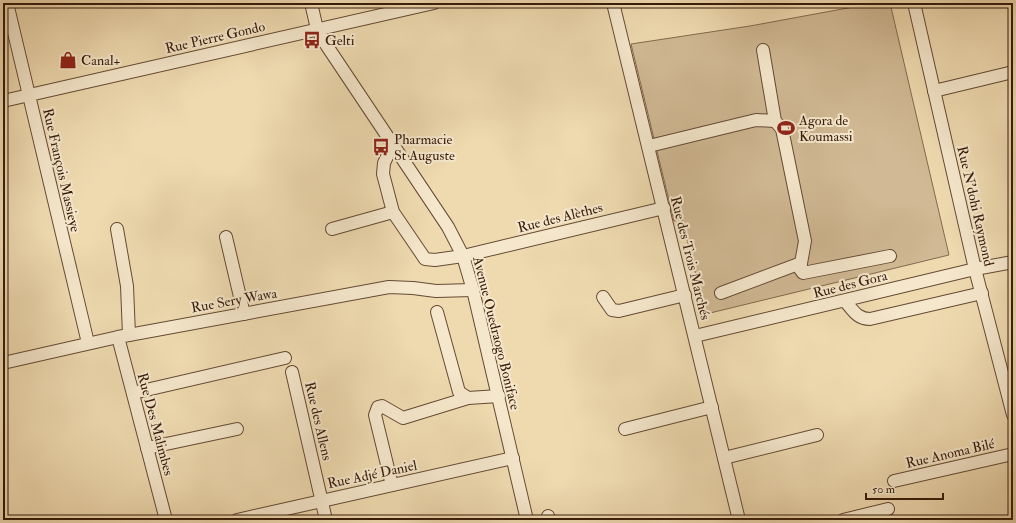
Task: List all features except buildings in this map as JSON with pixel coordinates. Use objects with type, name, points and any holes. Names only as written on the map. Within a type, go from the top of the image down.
[{"type":"street","name":"Rue François Massieye","points":[[7,3],[88,343]]},
{"type":"street","name":"Avenue Ouedraogo Boniface","points":[[311,3],[317,29],[448,227],[463,256],[473,290],[499,396],[527,520]]},
{"type":"street","name":"Rue Pierre Gondo","points":[[3,101],[434,3]]},
{"type":"street","name":"Rue des Trois Marchés","points":[[613,3],[739,520]]},
{"type":"street","name":"Rue N'dohi Raymond","points":[[914,3],[975,269],[1013,415]]},
{"type":"street","points":[[763,50],[775,121],[782,129],[805,241],[800,269],[803,273],[890,256]]},
{"type":"street","points":[[934,91],[1013,72]]},
{"type":"street","points":[[649,146],[756,120],[775,121]]},
{"type":"street","points":[[332,229],[393,212],[383,174],[384,163],[393,144]]},
{"type":"street","name":"Rue des Alèthes","points":[[393,212],[425,259],[435,260],[463,256],[664,208]]},
{"type":"street","name":"Rue Des Malimbes","points":[[116,229],[127,286],[124,336],[133,393],[166,520]]},
{"type":"street","points":[[226,237],[244,314]]},
{"type":"street","name":"Rue des Gora","points":[[695,336],[975,269],[1013,262]]},
{"type":"street","points":[[721,293],[801,263]]},
{"type":"street","name":"Rue Sery Wawa","points":[[3,363],[88,343],[388,287],[436,291],[473,290]]},
{"type":"street","points":[[846,300],[859,317],[863,319],[982,293]]},
{"type":"street","points":[[603,297],[612,310],[619,311],[685,295]]},
{"type":"street","points":[[437,312],[459,392],[468,398]]},
{"type":"street","points":[[133,393],[285,358]]},
{"type":"street","name":"Rue des Allens","points":[[292,372],[326,520]]},
{"type":"street","points":[[392,485],[375,415],[378,407],[382,406],[403,418],[468,398],[499,396]]},
{"type":"street","points":[[625,429],[712,407]]},
{"type":"street","points":[[147,448],[237,429]]},
{"type":"street","points":[[724,458],[817,435]]},
{"type":"street","name":"Rue Anoma Bilé","points":[[894,481],[1013,454]]},
{"type":"street","name":"Rue Adjé Daniel","points":[[237,520],[513,458]]},
{"type":"street","points":[[843,520],[888,509]]},
{"type":"shaded area","name":"Agora de Koumassi","points":[[875,3],[890,3],[949,255],[706,314],[682,220],[674,221],[631,44],[750,26]]},
{"type":"place","name":"Gelti","points":[[312,40]]},
{"type":"place","name":"Canal+","points":[[68,60]]},
{"type":"place","name":"Agora de Koumassi","points":[[786,128]]},
{"type":"place","name":"Pharmacie St Auguste","points":[[381,147]]}]
